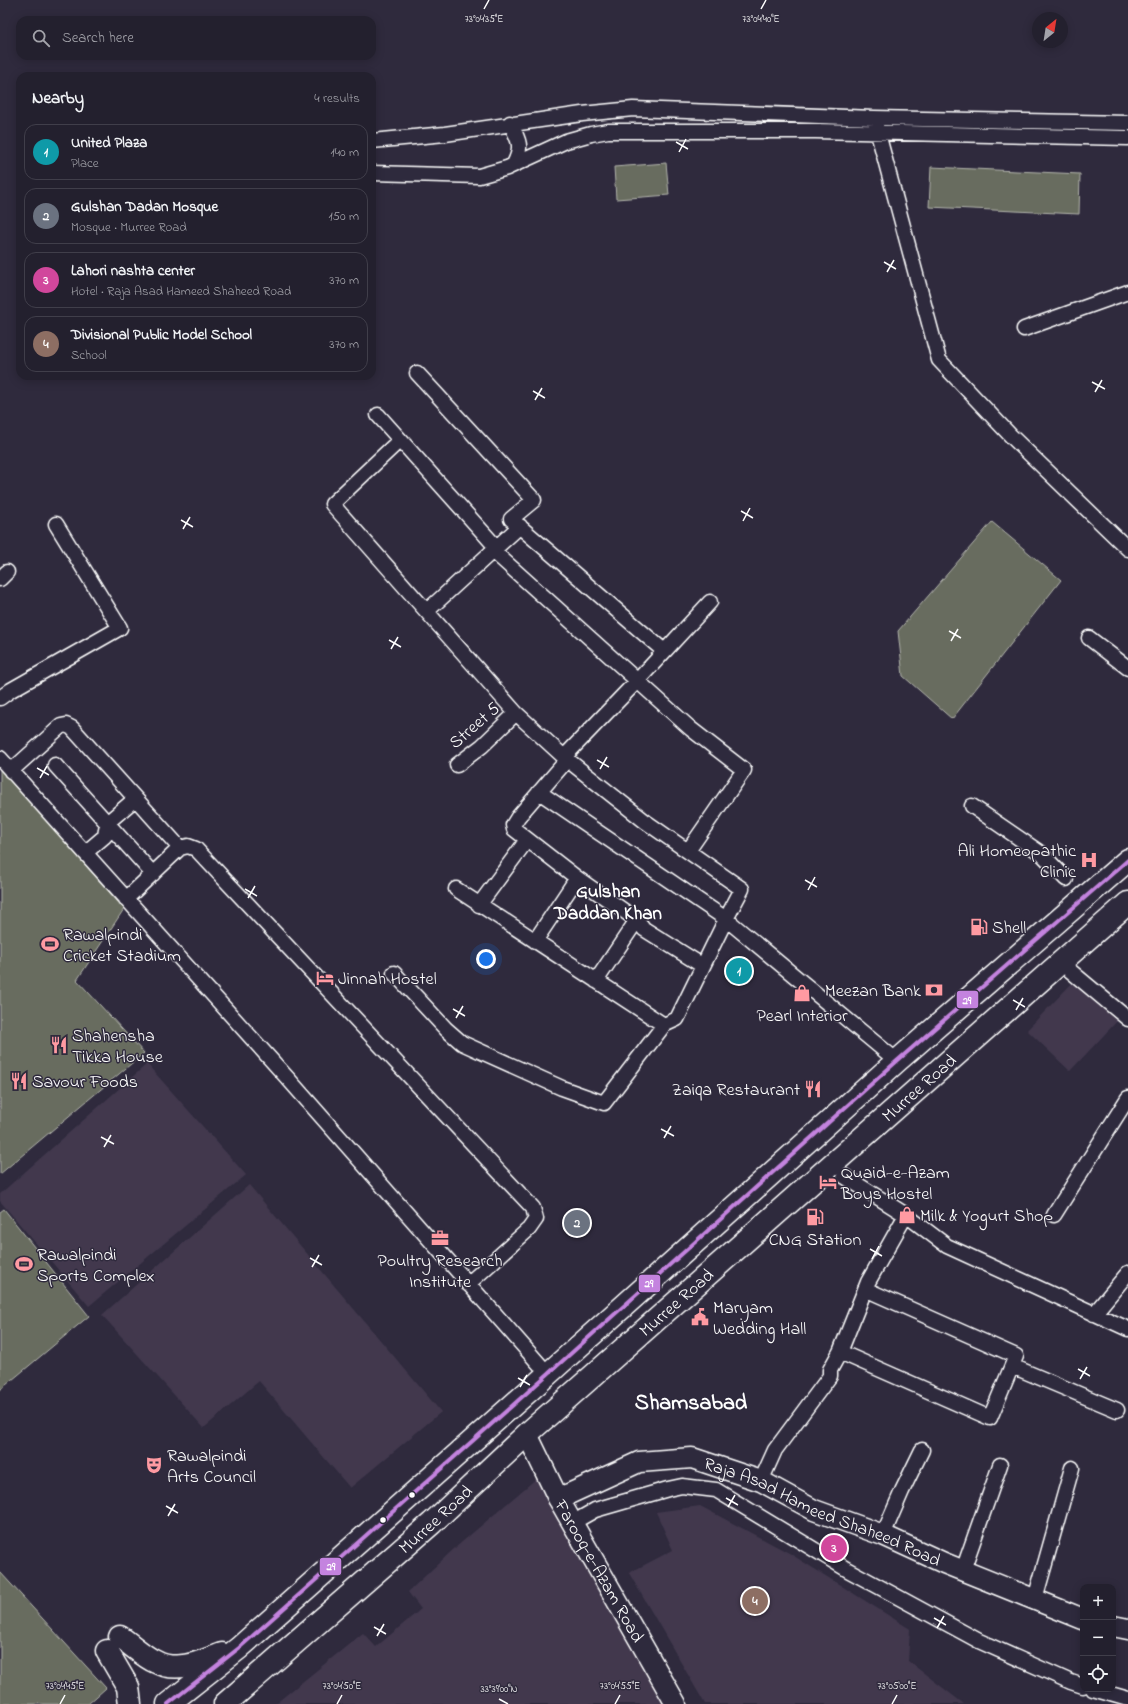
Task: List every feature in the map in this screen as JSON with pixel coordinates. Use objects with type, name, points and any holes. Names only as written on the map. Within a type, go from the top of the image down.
[{"type":"main road","name":"Murree Road","points":[[168,1704],[239,1648],[548,1374],[897,1061],[1128,860]]},
{"type":"main road","name":"Murree Road","points":[[225,1704],[432,1523],[527,1434],[1128,903]]},
{"type":"main road","name":"Murree Road","points":[[130,1704],[128,1688],[114,1644],[155,1662],[171,1667],[195,1664],[239,1648]]},
{"type":"street","points":[[376,141],[444,134],[510,123],[606,111],[652,108],[874,118],[1128,123]]},
{"type":"street","points":[[606,111],[608,131]]},
{"type":"street","points":[[874,118],[939,360],[1011,436],[1128,549]]},
{"type":"street","points":[[510,123],[520,142],[519,154],[514,164]]},
{"type":"street","points":[[376,173],[480,176],[492,173],[566,141],[608,131],[815,131],[878,134],[1128,138]]},
{"type":"street","points":[[1024,329],[1128,292]]},
{"type":"street","points":[[417,373],[534,500],[511,519],[664,651]]},
{"type":"street","points":[[378,415],[495,549],[691,729],[744,770],[688,851]]},
{"type":"street","points":[[394,972],[446,1029],[462,1043],[562,1088],[604,1103],[664,1025],[677,1019],[702,966],[742,889],[646,822],[565,758],[516,713],[332,504],[400,440]]},
{"type":"street","points":[[0,698],[11,690],[120,628],[56,524]]},
{"type":"street","points":[[427,611],[520,526]]},
{"type":"street","points":[[702,966],[644,929],[637,920],[577,878],[527,840],[514,829],[513,825],[565,758],[710,602]]},
{"type":"street","points":[[1089,638],[1128,668]]},
{"type":"street","name":"Street 5","points":[[457,765],[482,746],[516,713]]},
{"type":"street","points":[[11,771],[61,726],[66,725],[72,728],[180,848]]},
{"type":"street","points":[[0,758],[291,1082],[548,1374]]},
{"type":"street","points":[[55,765],[153,874]]},
{"type":"street","points":[[539,792],[726,919],[897,1061]]},
{"type":"street","points":[[85,853],[105,836],[107,823],[135,798]]},
{"type":"street","points":[[972,806],[1042,854],[1066,879]]},
{"type":"street","points":[[479,904],[527,840]]},
{"type":"street","points":[[126,899],[180,848],[188,846],[196,849],[533,1208],[536,1219],[529,1229],[468,1284]]},
{"type":"street","points":[[535,941],[577,878]]},
{"type":"street","points":[[456,889],[664,1025]]},
{"type":"street","points":[[596,981],[637,920]]},
{"type":"street","points":[[1061,963],[1128,1019]]},
{"type":"street","points":[[1054,1216],[1128,1098]]},
{"type":"street","points":[[844,1176],[906,1215],[947,1246],[1128,1329]]},
{"type":"street","points":[[760,1481],[775,1450],[830,1376],[830,1370],[840,1352],[865,1289],[906,1215]]},
{"type":"street","points":[[1094,1314],[1128,1273]]},
{"type":"street","points":[[865,1289],[1117,1410]]},
{"type":"street","points":[[840,1352],[990,1418],[1014,1361]]},
{"type":"street","name":"Farooq-e-Azam Road","points":[[527,1434],[558,1498],[676,1704]]},
{"type":"street","points":[[883,1535],[922,1450]]},
{"type":"street","name":"Raja Asad Hameed Shaheed Road","points":[[558,1498],[639,1462],[692,1458],[760,1481],[814,1510],[883,1535],[944,1563],[1080,1618]]},
{"type":"street","points":[[963,1570],[1000,1465]]},
{"type":"street","points":[[1034,1599],[1072,1468]]},
{"type":"street","name":"Raja Asad Hameed Shaheed Road","points":[[572,1523],[595,1510],[668,1489],[682,1486],[716,1490],[848,1570],[979,1641],[1080,1685]]},
{"type":"street","points":[[1116,1627],[1128,1629]]},
{"type":"street","points":[[1104,1692],[1128,1699]]},
{"type":"shaded area","points":[[1077,978],[1120,1018],[1070,1071],[1027,1030]]},
{"type":"shaded area","points":[[147,1064],[246,1175],[89,1306],[0,1201],[0,1194]]},
{"type":"shaded area","points":[[249,1185],[441,1412],[350,1488],[259,1381],[204,1428],[102,1315]]},
{"type":"shaded area","points":[[537,1478],[668,1704],[275,1704],[363,1633],[376,1647],[421,1609],[408,1592],[455,1548]]},
{"type":"shaded area","points":[[700,1506],[789,1553],[910,1629],[908,1661],[964,1704],[705,1704],[629,1573],[673,1550],[656,1512]]},
{"type":"green space","points":[[666,163],[669,195],[616,199],[614,167]]},
{"type":"green space","points":[[931,167],[1080,174],[1079,214],[929,207]]},
{"type":"green space","points":[[992,522],[1061,580],[952,719],[903,676],[898,631]]},
{"type":"green space","name":"Rawalpindi Cricket Stadium","points":[[0,768],[124,909],[77,980],[144,1053],[0,1174]]},
{"type":"green space","name":"Rawalpindi Sports Complex","points":[[4,1209],[89,1316],[0,1390],[0,1212]]},
{"type":"green space","points":[[0,1572],[106,1688],[88,1704],[0,1704]]},
{"type":"transit line","name":"29","points":[[168,1704],[239,1648],[548,1374],[897,1061],[1128,860]]},
{"type":"place","name":"Ali Homeopathic Clinic","points":[[1089,860]]},
{"type":"place","name":"Shell","points":[[979,927]]},
{"type":"place","name":"Rawalpindi Cricket Stadium","points":[[50,944]]},
{"type":"place","name":"United Plaza","points":[[739,971]]},
{"type":"place","name":"Jinnah Hostel","points":[[325,978]]},
{"type":"place","name":"Meezan Bank","points":[[934,990]]},
{"type":"place","name":"Pearl Interior","points":[[802,993]]},
{"type":"place","name":"Shahensha Tikka House","points":[[59,1045]]},
{"type":"place","name":"Savour Foods","points":[[19,1081]]},
{"type":"place","name":"Zaiqa Restaurant","points":[[813,1089]]},
{"type":"place","name":"Quaid-e-Azam Boys Hostel","points":[[828,1182]]},
{"type":"place","name":"Milk & Yogurt Shop","points":[[907,1215]]},
{"type":"place","name":"CNG Station","points":[[815,1217]]},
{"type":"place","name":"Gulshan Dadan Mosque","points":[[577,1223]]},
{"type":"place","name":"Poultry Research Institute","points":[[440,1238]]},
{"type":"place","name":"Rawalpindi Sports Complex","points":[[24,1264]]},
{"type":"place","name":"Maryam Wedding Hall","points":[[700,1317]]},
{"type":"place","name":"Rawalpindi Arts Council","points":[[154,1465]]},
{"type":"place","name":"Lahori nashta center","points":[[834,1548]]},
{"type":"place","name":"Divisional Public Model School","points":[[755,1601]]},
{"type":"district","name":"Gulshan Daddan Khan","points":[[608,901]]},
{"type":"district","name":"Shamsabad","points":[[691,1401]]}]
